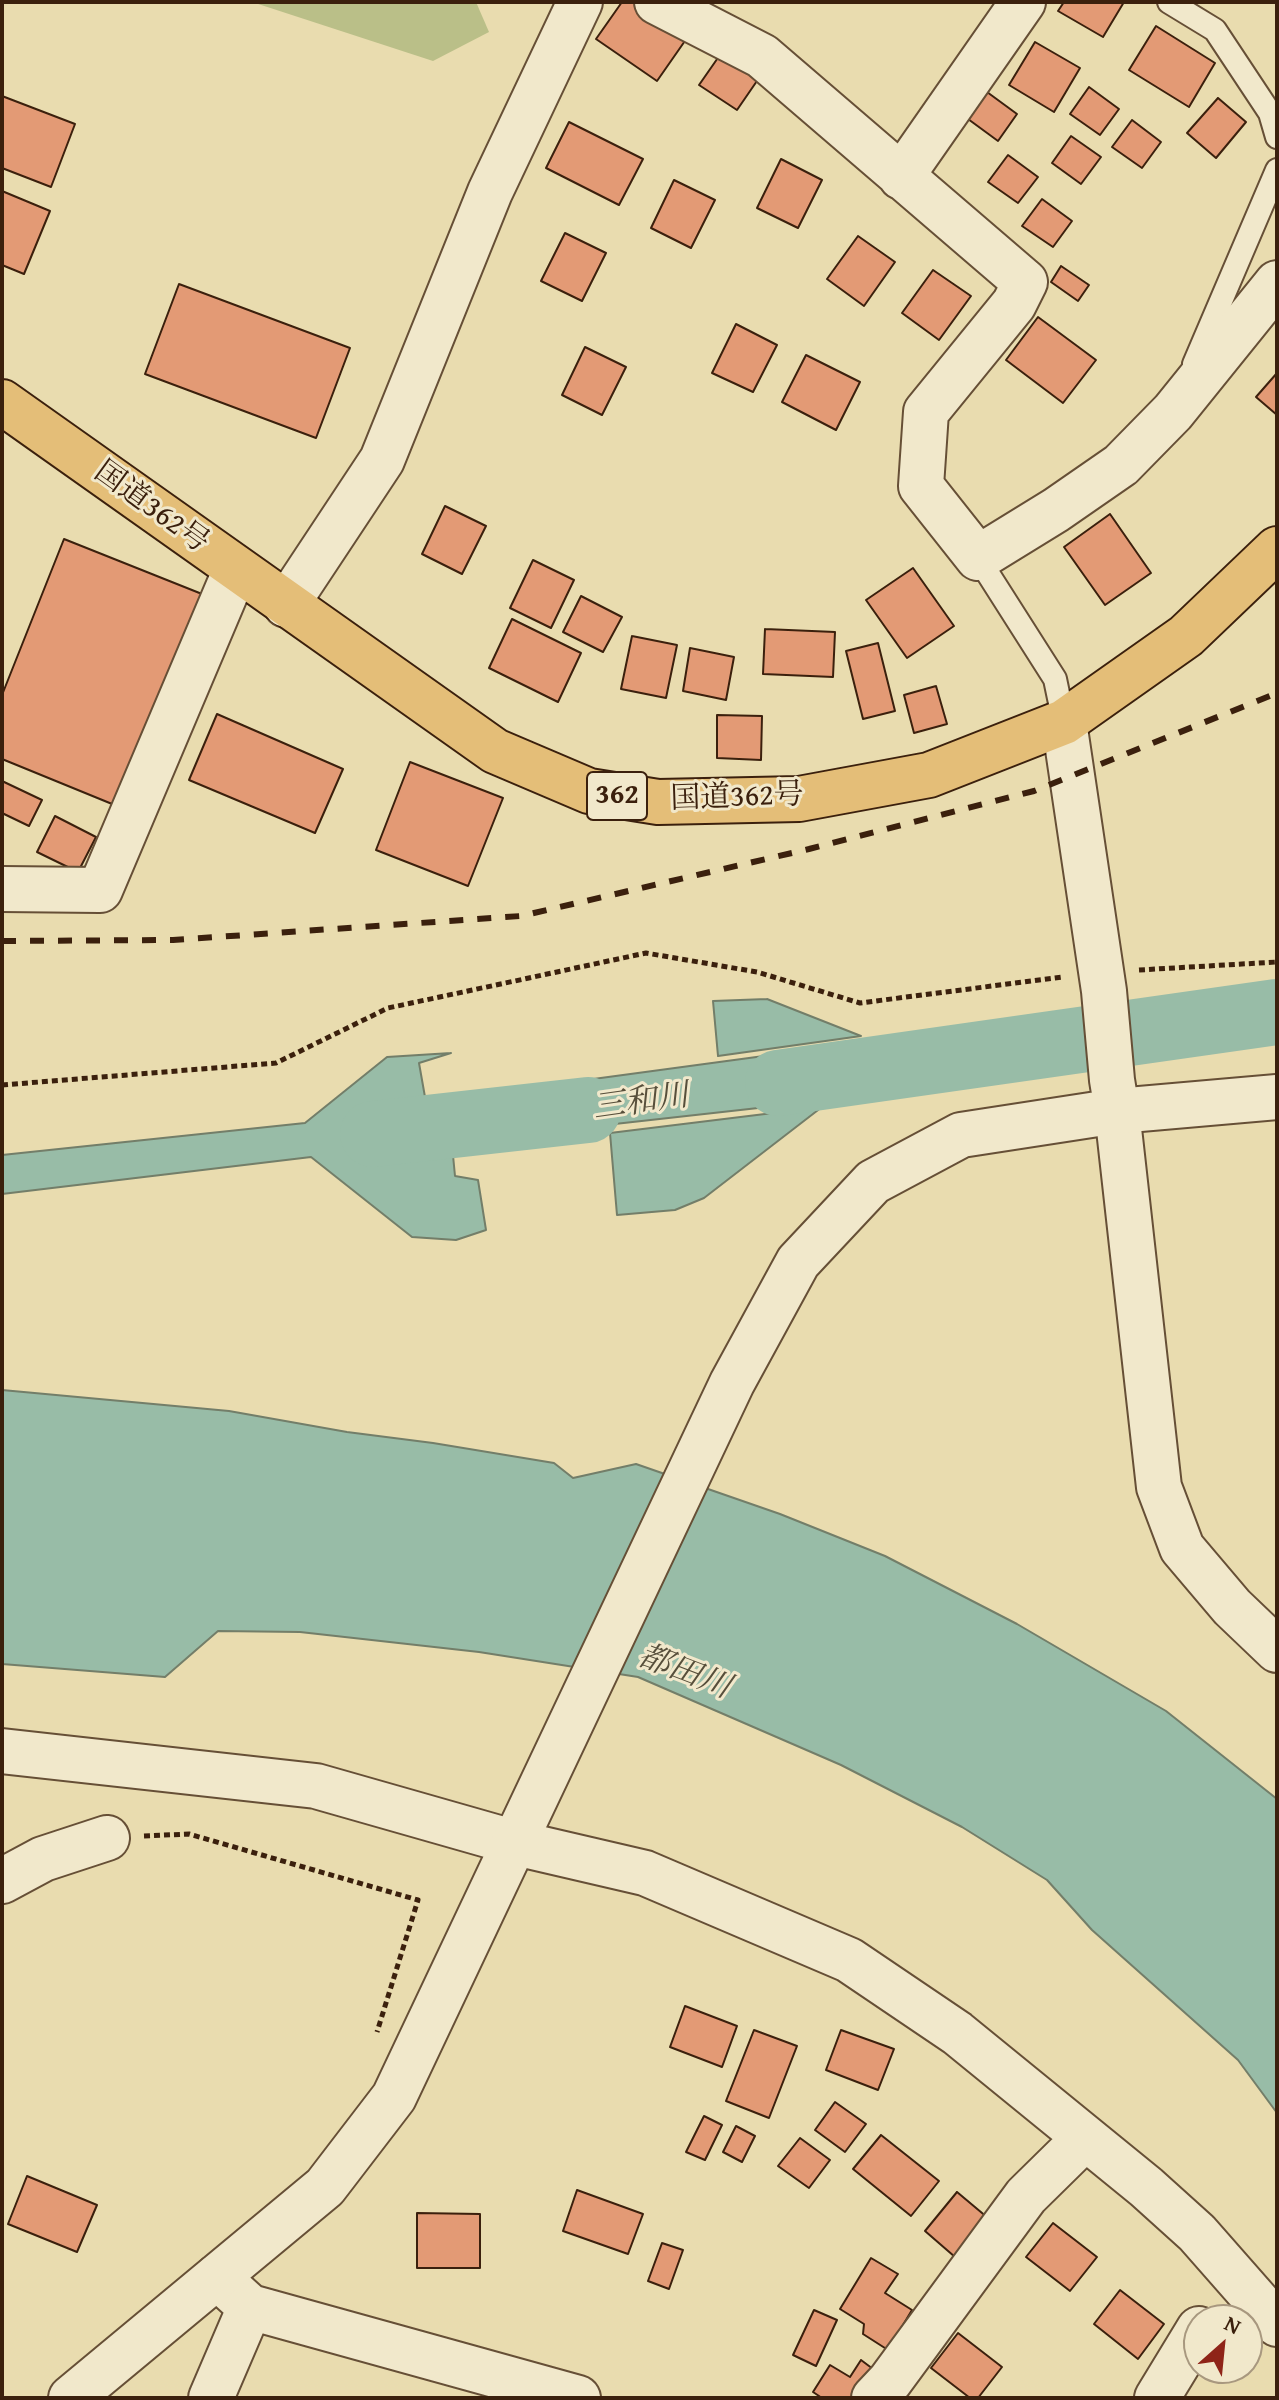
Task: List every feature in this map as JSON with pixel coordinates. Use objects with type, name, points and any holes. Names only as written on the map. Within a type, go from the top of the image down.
[{"type":"highway","name":"国道362号","points":[[2,402],[495,751],[589,791],[658,802],[799,799],[929,775],[1064,722],[1186,636],[1277,549]]},
{"type":"street","points":[[286,605],[382,460],[490,192],[580,2]]},
{"type":"street","points":[[657,2],[762,56],[1025,282],[1014,304],[926,412],[921,486],[978,558],[1121,465],[1173,412],[1277,283]]},
{"type":"street","points":[[901,177],[1023,2]]},
{"type":"street","points":[[2,889],[100,890],[236,569]]},
{"type":"street","points":[[1064,722],[1102,982],[1159,1487],[1182,1548],[1232,1607],[1277,1650]]},
{"type":"street","points":[[71,2398],[325,2187],[394,2097],[732,1383],[798,1262],[873,1182],[961,1135],[1115,1095],[1277,1097]]},
{"type":"street","points":[[2,1751],[316,1786],[522,1830],[645,1873],[849,1960],[957,2033],[1197,2233],[1277,2324]]},
{"type":"street","points":[[2,1881],[43,1859],[107,1838]]},
{"type":"street","points":[[874,2398],[890,2381],[1026,2196],[1085,2138]]},
{"type":"street","points":[[1214,2304],[1233,2273]]},
{"type":"street","points":[[217,2277],[250,2307],[578,2398]]},
{"type":"street","points":[[211,2398],[250,2307]]},
{"type":"street","points":[[1157,2398],[1183,2355]]},
{"type":"lane","points":[[1169,2],[1215,30],[1270,113],[1277,137]]},
{"type":"lane","points":[[1173,412],[1277,170]]},
{"type":"lane","points":[[978,558],[1055,679],[1064,722]]},
{"type":"path","points":[[2,1085],[276,1063],[388,1008],[646,953],[757,972],[860,1003],[1102,982],[1277,962]]},
{"type":"path","points":[[107,1838],[189,1834],[418,1900],[377,2033]]},
{"type":"shaded area","points":[[252,2],[476,2],[489,32],[433,61]]},
{"type":"water","points":[[767,999],[861,1036],[718,1056],[713,1001]]},
{"type":"water","points":[[875,1041],[938,1060],[869,1070],[830,1100],[525,1134],[521,1141],[503,1143],[497,1092]]},
{"type":"water","points":[[451,1053],[419,1063],[425,1097],[458,1095],[464,1140],[452,1145],[455,1176],[478,1180],[486,1230],[456,1240],[412,1237],[311,1157],[2,1194],[2,1155],[305,1123],[387,1057]]},
{"type":"water","points":[[822,1107],[704,1198],[675,1210],[617,1215],[610,1133]]},
{"type":"water","name":"都田川","points":[[2,1390],[229,1411],[554,1463],[573,1478],[636,1464],[780,1514],[885,1556],[1017,1624],[1166,1711],[1277,1799],[1277,2113],[1238,2060],[1092,1930],[1047,1880],[962,1827],[841,1765],[638,1677],[479,1652],[300,1632],[218,1631],[165,1677],[2,1664]]},
{"type":"building","points":[[622,2],[636,2],[687,38],[657,81],[596,39]]},
{"type":"building","points":[[1064,2],[1124,2],[1103,37],[1058,11]]},
{"type":"building","points":[[1156,26],[1215,63],[1189,107],[1129,70]]},
{"type":"building","points":[[1035,42],[1080,68],[1054,112],[1009,85]]},
{"type":"building","points":[[722,52],[759,78],[737,110],[699,85]]},
{"type":"building","points":[[1089,87],[1119,109],[1100,135],[1070,114]]},
{"type":"building","points":[[987,92],[1017,114],[998,141],[968,119]]},
{"type":"building","points":[[2,96],[75,124],[51,187],[2,168]]},
{"type":"building","points":[[1218,98],[1246,122],[1216,158],[1187,133]]},
{"type":"building","points":[[1132,120],[1161,142],[1142,168],[1112,147]]},
{"type":"building","points":[[569,122],[643,159],[619,205],[546,168]]},
{"type":"building","points":[[1071,136],[1101,157],[1081,184],[1052,163]]},
{"type":"building","points":[[1008,155],[1038,177],[1018,203],[988,182]]},
{"type":"building","points":[[781,159],[822,180],[798,228],[757,208]]},
{"type":"building","points":[[674,180],[715,200],[691,248],[651,228]]},
{"type":"building","points":[[2,191],[50,211],[24,274],[2,265]]},
{"type":"building","points":[[1042,199],[1072,221],[1053,247],[1022,226]]},
{"type":"building","points":[[565,233],[606,253],[582,301],[541,281]]},
{"type":"building","points":[[858,236],[895,262],[864,306],[827,279]]},
{"type":"building","points":[[1061,266],[1089,285],[1078,301],[1051,282]]},
{"type":"building","points":[[933,270],[971,296],[939,340],[902,313]]},
{"type":"building","points":[[179,284],[350,348],[316,438],[145,374]]},
{"type":"building","points":[[1038,317],[1096,360],[1063,403],[1006,360]]},
{"type":"building","points":[[736,324],[777,345],[753,392],[712,373]]},
{"type":"building","points":[[585,347],[626,367],[602,415],[562,395]]},
{"type":"building","points":[[806,355],[860,382],[836,430],[782,402]]},
{"type":"building","points":[[1277,373],[1277,415],[1256,397]]},
{"type":"building","points":[[445,506],[486,526],[462,574],[422,554]]},
{"type":"building","points":[[1110,514],[1151,573],[1105,605],[1064,547]]},
{"type":"building","points":[[64,539],[202,594],[117,806],[2,759],[2,695]]},
{"type":"building","points":[[533,560],[574,580],[551,628],[510,608]]},
{"type":"building","points":[[913,568],[954,626],[907,658],[866,600]]},
{"type":"building","points":[[581,596],[622,617],[603,652],[563,632]]},
{"type":"building","points":[[512,619],[581,653],[558,702],[489,668]]},
{"type":"building","points":[[765,629],[835,632],[833,677],[763,674]]},
{"type":"building","points":[[632,636],[677,645],[666,698],[621,689]]},
{"type":"building","points":[[878,643],[895,711],[863,719],[846,651]]},
{"type":"building","points":[[690,648],[734,657],[726,700],[683,691]]},
{"type":"building","points":[[936,686],[947,724],[914,733],[904,695]]},
{"type":"building","points":[[217,714],[343,769],[315,833],[189,780]]},
{"type":"building","points":[[717,715],[762,716],[761,760],[717,758]]},
{"type":"building","points":[[410,762],[503,798],[468,886],[376,850]]},
{"type":"building","points":[[2,781],[42,800],[29,826],[2,813]]},
{"type":"building","points":[[55,816],[96,837],[78,872],[37,852]]},
{"type":"building","points":[[685,2006],[737,2026],[722,2067],[670,2047]]},
{"type":"building","points":[[754,2030],[797,2046],[769,2118],[726,2101]]},
{"type":"building","points":[[841,2030],[894,2049],[878,2090],[826,2070]]},
{"type":"building","points":[[835,2102],[866,2124],[845,2152],[815,2130]]},
{"type":"building","points":[[704,2116],[722,2125],[705,2160],[686,2152]]},
{"type":"building","points":[[736,2126],[755,2136],[742,2162],[723,2152]]},
{"type":"building","points":[[881,2135],[939,2181],[911,2216],[853,2169]]},
{"type":"building","points":[[800,2138],[830,2160],[809,2188],[778,2166]]},
{"type":"building","points":[[27,2176],[97,2205],[77,2252],[8,2224]]},
{"type":"building","points":[[577,2190],[643,2214],[628,2254],[563,2231]]},
{"type":"building","points":[[957,2192],[988,2218],[955,2257],[925,2231]]},
{"type":"building","points":[[417,2213],[480,2214],[480,2268],[417,2268]]},
{"type":"building","points":[[1053,2223],[1097,2257],[1070,2291],[1026,2257]]},
{"type":"building","points":[[662,2243],[683,2250],[669,2289],[648,2281]]},
{"type":"building","points":[[871,2258],[898,2274],[885,2293],[912,2310],[888,2350],[863,2334],[864,2324],[840,2309]]},
{"type":"building","points":[[1120,2290],[1164,2324],[1138,2359],[1094,2324]]},
{"type":"building","points":[[814,2310],[837,2320],[816,2366],[793,2355]]},
{"type":"building","points":[[958,2333],[1002,2367],[978,2398],[970,2398],[931,2368]]},
{"type":"building","points":[[861,2360],[873,2369],[855,2398],[822,2398],[813,2392],[830,2365],[850,2377]]},
{"type":"waterway","name":"三和川","points":[[778,1083],[1277,1012]]},
{"type":"waterway","name":"三和川","points":[[373,1134],[588,1110]]},
{"type":"railway","points":[[2,941],[173,940],[521,916],[809,849],[1034,791],[1277,693]]}]
